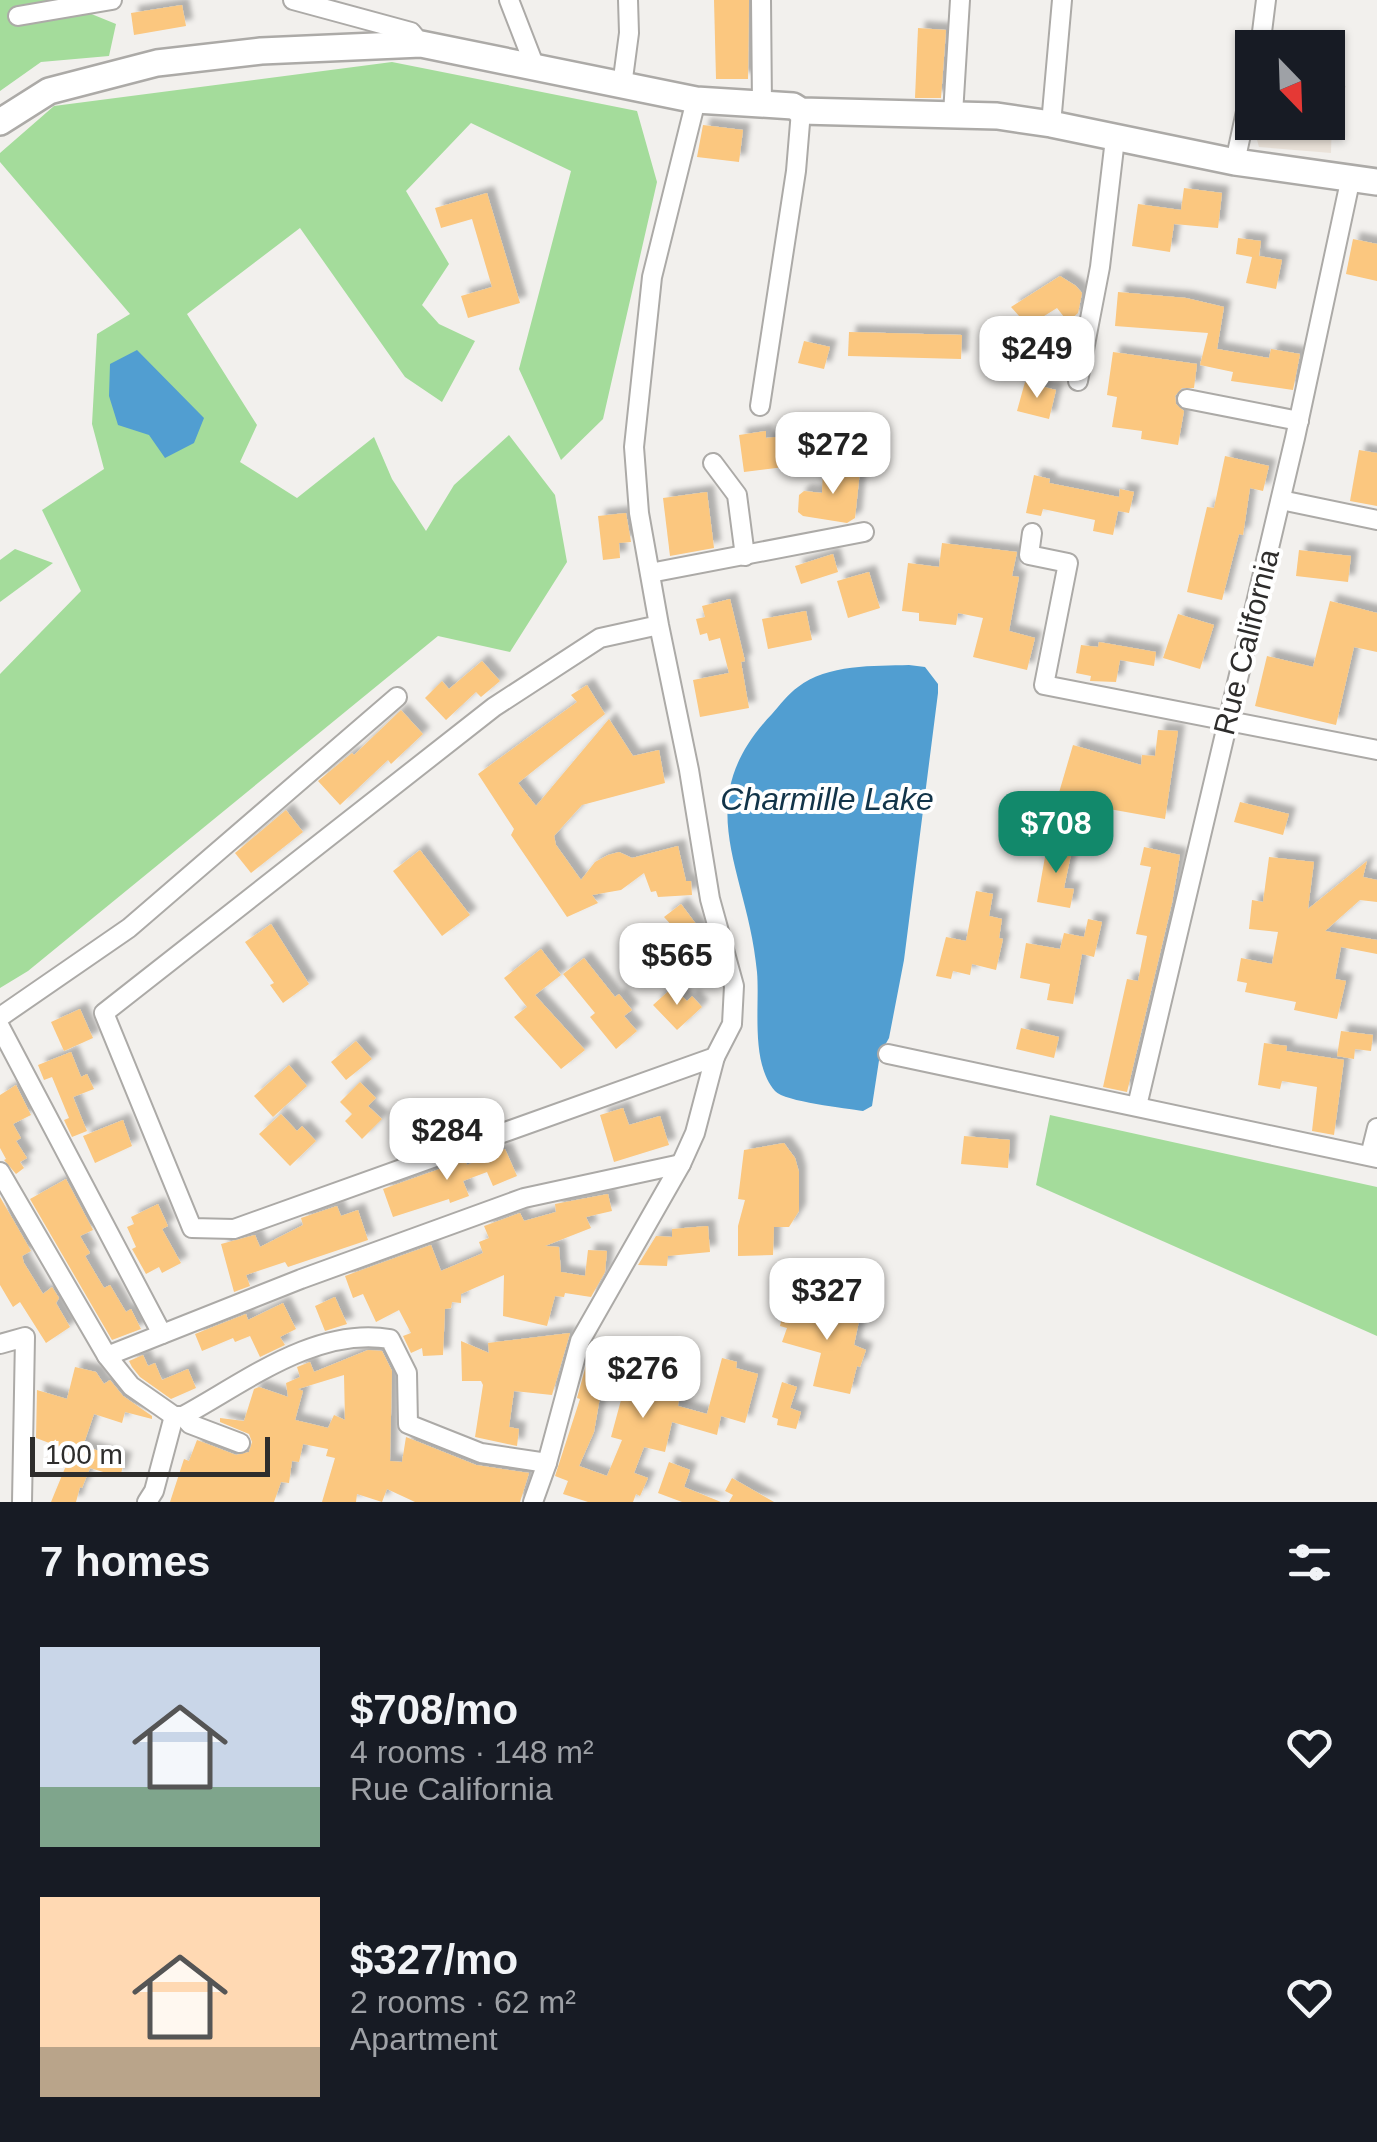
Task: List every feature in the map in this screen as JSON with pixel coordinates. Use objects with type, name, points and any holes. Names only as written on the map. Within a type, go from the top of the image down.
[{"type":"main road","points":[[0,122],[49,91],[157,63],[261,51],[421,44],[696,100],[794,106],[801,111],[953,114],[1051,124],[1234,162],[1377,182]]},
{"type":"street","points":[[18,16],[112,0]]},
{"type":"street","points":[[292,0],[411,32],[421,44]]},
{"type":"street","points":[[509,0],[536,67]]},
{"type":"street","points":[[622,86],[629,33],[628,0]]},
{"type":"street","points":[[761,0],[762,105]]},
{"type":"street","points":[[953,114],[960,0]]},
{"type":"street","points":[[1051,124],[1062,0]]},
{"type":"street","points":[[1262,30],[1266,0]]},
{"type":"street","points":[[533,1502],[580,1340],[696,1133],[715,1057],[732,1024],[734,986],[710,899],[659,625],[639,514],[634,447],[652,277],[696,100]]},
{"type":"street","points":[[760,406],[796,171],[801,111]]},
{"type":"street","points":[[1078,380],[1100,268],[1115,139]]},
{"type":"street","points":[[1234,162],[1239,140]]},
{"type":"street","name":"Rue California","points":[[1137,1106],[1281,500],[1351,177]]},
{"type":"street","points":[[1187,399],[1299,421]]},
{"type":"street","points":[[713,463],[737,495],[745,556]]},
{"type":"street","points":[[1281,500],[1377,520]]},
{"type":"street","points":[[650,573],[864,532]]},
{"type":"street","points":[[1032,533],[1029,555],[1068,563],[1044,685],[1377,750]]},
{"type":"street","points":[[659,625],[600,638],[494,707],[104,1013],[192,1228],[215,1231],[234,1229],[715,1057]]},
{"type":"street","points":[[0,1017],[129,928],[396,697]]},
{"type":"street","points":[[0,1027],[162,1334]]},
{"type":"street","points":[[888,1054],[1374,1157],[1377,1128]]},
{"type":"street","points":[[108,1356],[301,1279],[524,1198],[681,1164]]},
{"type":"street","points":[[0,1172],[108,1356],[130,1386],[190,1424],[240,1443]]},
{"type":"street","points":[[147,1502],[179,1416],[324,1343],[374,1336],[390,1339],[407,1373],[408,1424],[482,1452],[547,1463]]},
{"type":"street","points":[[0,1344],[25,1338],[22,1502]]},
{"type":"shaded area","points":[[1257,140],[1331,140],[1331,153],[1259,147]]},
{"type":"green space","points":[[0,0],[57,0],[116,24],[109,56],[41,62],[0,91]]},
{"type":"green space","points":[[392,62],[637,111],[657,182],[603,419],[561,460],[519,369],[571,171],[471,123],[406,191],[449,264],[422,305],[439,324],[475,341],[442,402],[405,377],[300,228],[187,314],[257,425],[240,462],[297,498],[374,437],[392,479],[426,531],[454,485],[509,435],[555,495],[567,562],[510,652],[438,636],[28,971],[0,988],[0,674],[81,591],[42,510],[104,469],[92,424],[97,334],[130,314],[0,162],[0,153],[54,106]]},
{"type":"green space","points":[[15,549],[53,563],[0,602],[0,560]]},
{"type":"green space","points":[[1050,1115],[1377,1187],[1377,1336],[1036,1185]]},
{"type":"water","points":[[137,350],[204,418],[194,443],[165,458],[149,435],[118,425],[109,396],[110,364]]},
{"type":"water","name":"Charmille Lake","points":[[925,667],[938,684],[938,693],[904,960],[889,1038],[880,1054],[872,1106],[863,1111],[791,1098],[775,1091],[767,1079],[759,1050],[752,935],[729,838],[733,777],[747,746],[772,714],[810,679],[852,668]]},
{"type":"building","points":[[714,0],[749,0],[748,79],[716,79]]},
{"type":"building","points":[[182,5],[186,26],[134,35],[131,13]]},
{"type":"building","points":[[918,28],[946,30],[941,98],[915,98]]},
{"type":"building","points":[[703,125],[743,130],[739,162],[697,157]]},
{"type":"building","points":[[1184,188],[1222,193],[1218,228],[1174,224],[1170,252],[1132,246],[1138,204],[1181,210]]},
{"type":"building","points":[[487,193],[520,303],[468,318],[461,296],[492,287],[472,219],[441,228],[435,208]]},
{"type":"building","points":[[1238,238],[1261,241],[1259,256],[1282,260],[1276,289],[1246,283],[1252,257],[1236,254]]},
{"type":"building","points":[[1353,239],[1377,244],[1377,281],[1346,274]]},
{"type":"building","points":[[1060,276],[1082,293],[1078,313],[1068,322],[1057,308],[1028,326],[1011,307]]},
{"type":"building","points":[[1118,292],[1186,298],[1224,307],[1217,349],[1269,358],[1271,349],[1300,354],[1293,390],[1231,381],[1233,372],[1200,365],[1208,333],[1115,326]]},
{"type":"building","points":[[849,332],[962,335],[961,359],[848,356]]},
{"type":"building","points":[[804,341],[830,347],[824,369],[798,363]]},
{"type":"building","points":[[1113,352],[1197,364],[1194,388],[1182,388],[1175,396],[1176,404],[1184,411],[1178,445],[1141,439],[1142,431],[1112,427],[1117,397],[1107,395]]},
{"type":"building","points":[[1025,382],[1056,390],[1049,419],[1017,411]]},
{"type":"building","points":[[766,431],[766,438],[805,434],[808,464],[744,472],[739,435]]},
{"type":"building","points":[[1359,450],[1377,453],[1377,506],[1350,501]]},
{"type":"building","points":[[1225,456],[1269,466],[1263,491],[1250,488],[1243,535],[1239,534],[1222,600],[1187,592],[1207,507],[1214,508]]},
{"type":"building","points":[[823,468],[860,471],[855,518],[847,523],[798,512],[799,495],[804,491],[822,493]]},
{"type":"building","points":[[1034,475],[1050,479],[1049,483],[1119,497],[1120,489],[1134,492],[1129,513],[1118,511],[1113,535],[1093,531],[1095,520],[1043,509],[1041,516],[1026,513]]},
{"type":"building","points":[[707,492],[714,548],[670,556],[663,498]]},
{"type":"building","points":[[626,513],[631,542],[619,543],[620,558],[603,560],[598,516]]},
{"type":"building","points":[[942,543],[1017,552],[1012,576],[1019,577],[1009,631],[1035,638],[1027,670],[973,657],[983,618],[958,613],[956,625],[919,621],[919,613],[902,611],[908,563],[939,567]]},
{"type":"building","points":[[1299,550],[1351,556],[1348,582],[1296,576]]},
{"type":"building","points":[[833,554],[838,572],[801,584],[795,566]]},
{"type":"building","points":[[869,572],[880,608],[848,618],[837,581]]},
{"type":"building","points":[[730,599],[745,661],[741,662],[749,708],[700,717],[693,680],[729,673],[720,638],[709,641],[707,633],[700,635],[696,619],[705,617],[702,606]]},
{"type":"building","points":[[1330,601],[1377,613],[1377,652],[1354,647],[1336,725],[1255,706],[1267,656],[1313,667]]},
{"type":"building","points":[[806,611],[812,640],[768,649],[762,619]]},
{"type":"building","points":[[1178,614],[1214,625],[1200,669],[1163,658]]},
{"type":"building","points":[[1099,642],[1156,652],[1154,666],[1120,660],[1116,682],[1090,681],[1091,676],[1076,673],[1081,645],[1098,647]]},
{"type":"building","points":[[482,661],[500,681],[481,697],[476,692],[446,720],[425,698],[442,681],[449,689]]},
{"type":"building","points":[[587,685],[605,714],[518,783],[536,806],[609,719],[633,756],[659,750],[665,783],[582,805],[554,836],[556,845],[581,880],[595,862],[608,855],[619,852],[632,858],[678,846],[692,895],[658,897],[656,891],[651,892],[644,873],[621,890],[592,895],[598,903],[567,917],[511,835],[514,829],[478,774],[577,702],[571,695]]},
{"type":"building","points":[[401,710],[423,734],[340,805],[318,781],[354,755]]},
{"type":"building","points":[[1158,730],[1178,731],[1165,819],[1098,807],[1089,848],[1076,846],[1084,803],[1058,796],[1073,745],[1141,765],[1142,755],[1155,756]]},
{"type":"building","points":[[1240,802],[1289,814],[1283,835],[1234,822]]},
{"type":"building","points":[[286,810],[303,832],[251,873],[235,853]]},
{"type":"building","points":[[1048,840],[1073,845],[1064,888],[1074,889],[1070,908],[1037,902]]},
{"type":"building","points":[[1144,847],[1180,855],[1127,1092],[1103,1087],[1127,979],[1138,981],[1147,936],[1136,934],[1151,867],[1140,865]]},
{"type":"building","points":[[420,850],[470,915],[442,936],[393,871]]},
{"type":"building","points":[[1269,857],[1314,862],[1308,909],[1367,861],[1363,877],[1377,880],[1377,902],[1360,900],[1325,931],[1377,940],[1377,954],[1341,947],[1335,979],[1346,981],[1337,1019],[1294,1010],[1296,1002],[1245,992],[1247,983],[1237,981],[1241,958],[1272,964],[1278,932],[1249,929],[1252,900],[1263,902]]},
{"type":"building","points":[[976,891],[993,894],[989,916],[1002,919],[999,938],[1003,939],[996,970],[972,964],[970,975],[953,971],[951,979],[936,976],[946,937],[966,941]]},
{"type":"building","points":[[681,904],[708,940],[657,984],[637,961],[674,928],[664,917]]},
{"type":"building","points":[[1088,919],[1102,922],[1094,957],[1082,954],[1073,1004],[1047,1000],[1050,984],[1020,978],[1026,943],[1060,949],[1064,933],[1084,937]]},
{"type":"building","points":[[271,924],[309,984],[283,1003],[245,942]]},
{"type":"building","points":[[541,949],[561,975],[535,995],[585,1050],[561,1069],[514,1017],[527,1007],[504,978]]},
{"type":"building","points":[[584,958],[615,997],[619,994],[632,1010],[624,1016],[637,1031],[616,1049],[590,1017],[595,1013],[563,974]]},
{"type":"building","points":[[673,987],[687,1001],[692,996],[702,1007],[677,1030],[653,1005]]},
{"type":"building","points":[[80,1009],[93,1038],[64,1051],[51,1022]]},
{"type":"building","points":[[1021,1028],[1059,1037],[1054,1058],[1016,1049]]},
{"type":"building","points":[[1341,1031],[1373,1035],[1371,1051],[1355,1049],[1354,1059],[1337,1056]]},
{"type":"building","points":[[356,1041],[372,1059],[346,1080],[331,1062]]},
{"type":"building","points":[[1264,1043],[1287,1046],[1286,1051],[1344,1060],[1334,1135],[1312,1131],[1317,1087],[1282,1081],[1280,1089],[1258,1085]]},
{"type":"building","points":[[71,1052],[81,1077],[87,1074],[94,1089],[73,1097],[87,1131],[72,1137],[64,1120],[69,1118],[52,1077],[44,1080],[38,1065]]},
{"type":"building","points":[[289,1065],[307,1086],[273,1117],[254,1096]]},
{"type":"building","points":[[360,1082],[376,1098],[368,1106],[382,1119],[362,1139],[345,1121],[352,1114],[340,1102]]},
{"type":"building","points":[[16,1085],[31,1115],[13,1124],[21,1138],[16,1141],[27,1158],[20,1162],[24,1168],[16,1174],[0,1148],[0,1095]]},
{"type":"building","points":[[623,1108],[629,1125],[660,1116],[669,1145],[614,1162],[600,1115]]},
{"type":"building","points":[[281,1114],[297,1131],[302,1126],[316,1141],[290,1166],[259,1134]]},
{"type":"building","points":[[123,1120],[132,1146],[95,1163],[83,1136]]},
{"type":"building","points":[[964,1136],[1010,1140],[1008,1168],[961,1164]]},
{"type":"building","points":[[784,1143],[799,1172],[799,1211],[789,1227],[774,1227],[773,1255],[738,1256],[738,1226],[745,1200],[738,1199],[744,1150]]},
{"type":"building","points":[[505,1149],[517,1176],[493,1186],[487,1172],[463,1181],[469,1196],[393,1217],[383,1189],[465,1160],[467,1165]]},
{"type":"building","points":[[66,1179],[93,1230],[80,1236],[90,1253],[85,1256],[104,1288],[110,1285],[126,1312],[131,1309],[141,1329],[112,1340],[30,1199]]},
{"type":"building","points":[[608,1194],[612,1211],[586,1217],[591,1228],[545,1246],[559,1247],[561,1272],[585,1276],[588,1250],[607,1251],[605,1272],[591,1297],[565,1293],[564,1297],[555,1296],[547,1326],[503,1316],[504,1275],[461,1294],[461,1303],[452,1302],[451,1308],[445,1309],[443,1355],[423,1356],[422,1348],[411,1353],[403,1336],[411,1333],[399,1310],[376,1322],[363,1294],[353,1298],[345,1276],[431,1245],[441,1271],[483,1253],[479,1242],[489,1238],[484,1226],[520,1213],[524,1221],[556,1212],[555,1204]]},
{"type":"building","points":[[0,1197],[31,1251],[22,1256],[24,1263],[43,1294],[52,1287],[70,1327],[46,1343],[20,1302],[13,1307],[0,1285]]},
{"type":"building","points":[[158,1204],[168,1226],[162,1229],[181,1263],[162,1273],[159,1267],[146,1274],[132,1249],[136,1247],[127,1227],[134,1224],[131,1217]]},
{"type":"building","points":[[337,1206],[341,1216],[358,1210],[368,1240],[288,1267],[285,1262],[246,1275],[250,1286],[234,1292],[221,1244],[255,1235],[260,1247],[303,1225],[301,1218]]},
{"type":"building","points":[[708,1226],[710,1252],[668,1256],[667,1266],[638,1265],[656,1236],[672,1237],[672,1229]]},
{"type":"building","points":[[335,1297],[347,1324],[325,1331],[315,1306]]},
{"type":"building","points":[[283,1303],[296,1329],[280,1337],[285,1345],[260,1357],[250,1336],[235,1342],[233,1338],[202,1351],[195,1334],[246,1314],[248,1320]]},
{"type":"building","points":[[785,1304],[833,1315],[835,1306],[861,1312],[854,1345],[866,1350],[850,1394],[813,1386],[821,1353],[782,1342],[787,1328],[780,1326]]},
{"type":"building","points":[[570,1333],[552,1395],[514,1391],[509,1427],[519,1429],[517,1446],[475,1437],[483,1385],[481,1381],[462,1381],[461,1341],[489,1353],[488,1343]]},
{"type":"building","points":[[591,1347],[608,1351],[594,1432],[579,1466],[607,1476],[622,1440],[611,1437],[624,1389],[634,1392],[638,1364],[631,1362],[636,1347],[654,1352],[652,1358],[680,1364],[678,1406],[707,1414],[722,1358],[737,1362],[736,1368],[758,1374],[745,1423],[721,1416],[717,1435],[672,1422],[665,1452],[644,1447],[634,1473],[648,1478],[633,1502],[588,1502],[563,1494],[568,1481],[555,1476],[580,1399],[577,1398]]},
{"type":"building","points":[[368,1350],[382,1351],[392,1371],[390,1461],[402,1462],[406,1437],[476,1465],[529,1473],[520,1502],[415,1502],[387,1489],[382,1502],[357,1494],[356,1502],[322,1502],[335,1458],[326,1456],[328,1449],[303,1444],[299,1462],[292,1461],[289,1483],[281,1482],[274,1502],[170,1502],[184,1459],[189,1461],[197,1440],[236,1455],[249,1452],[249,1434],[220,1422],[220,1418],[244,1421],[254,1389],[259,1387],[288,1397],[286,1383],[300,1377],[297,1367],[310,1362],[314,1372]],"holes":[[[344,1375],[345,1420],[334,1415],[328,1428],[295,1420],[303,1391],[298,1389]]]},
{"type":"building","points":[[143,1355],[148,1366],[155,1363],[162,1380],[188,1369],[196,1388],[171,1399],[132,1367],[129,1361]]},
{"type":"building","points":[[75,1367],[96,1372],[104,1384],[110,1380],[152,1419],[125,1412],[122,1423],[94,1414],[83,1446],[125,1459],[120,1477],[90,1468],[76,1502],[51,1502],[70,1456],[66,1454],[68,1450],[36,1438],[37,1390],[67,1399]]},
{"type":"building","points":[[782,1382],[797,1387],[790,1408],[801,1412],[796,1429],[777,1425],[778,1419],[772,1417]]},
{"type":"building","points":[[669,1462],[690,1470],[684,1487],[721,1502],[682,1502],[658,1493]]},
{"type":"building","points":[[732,1478],[774,1502],[729,1502],[733,1495],[725,1491]]}]
